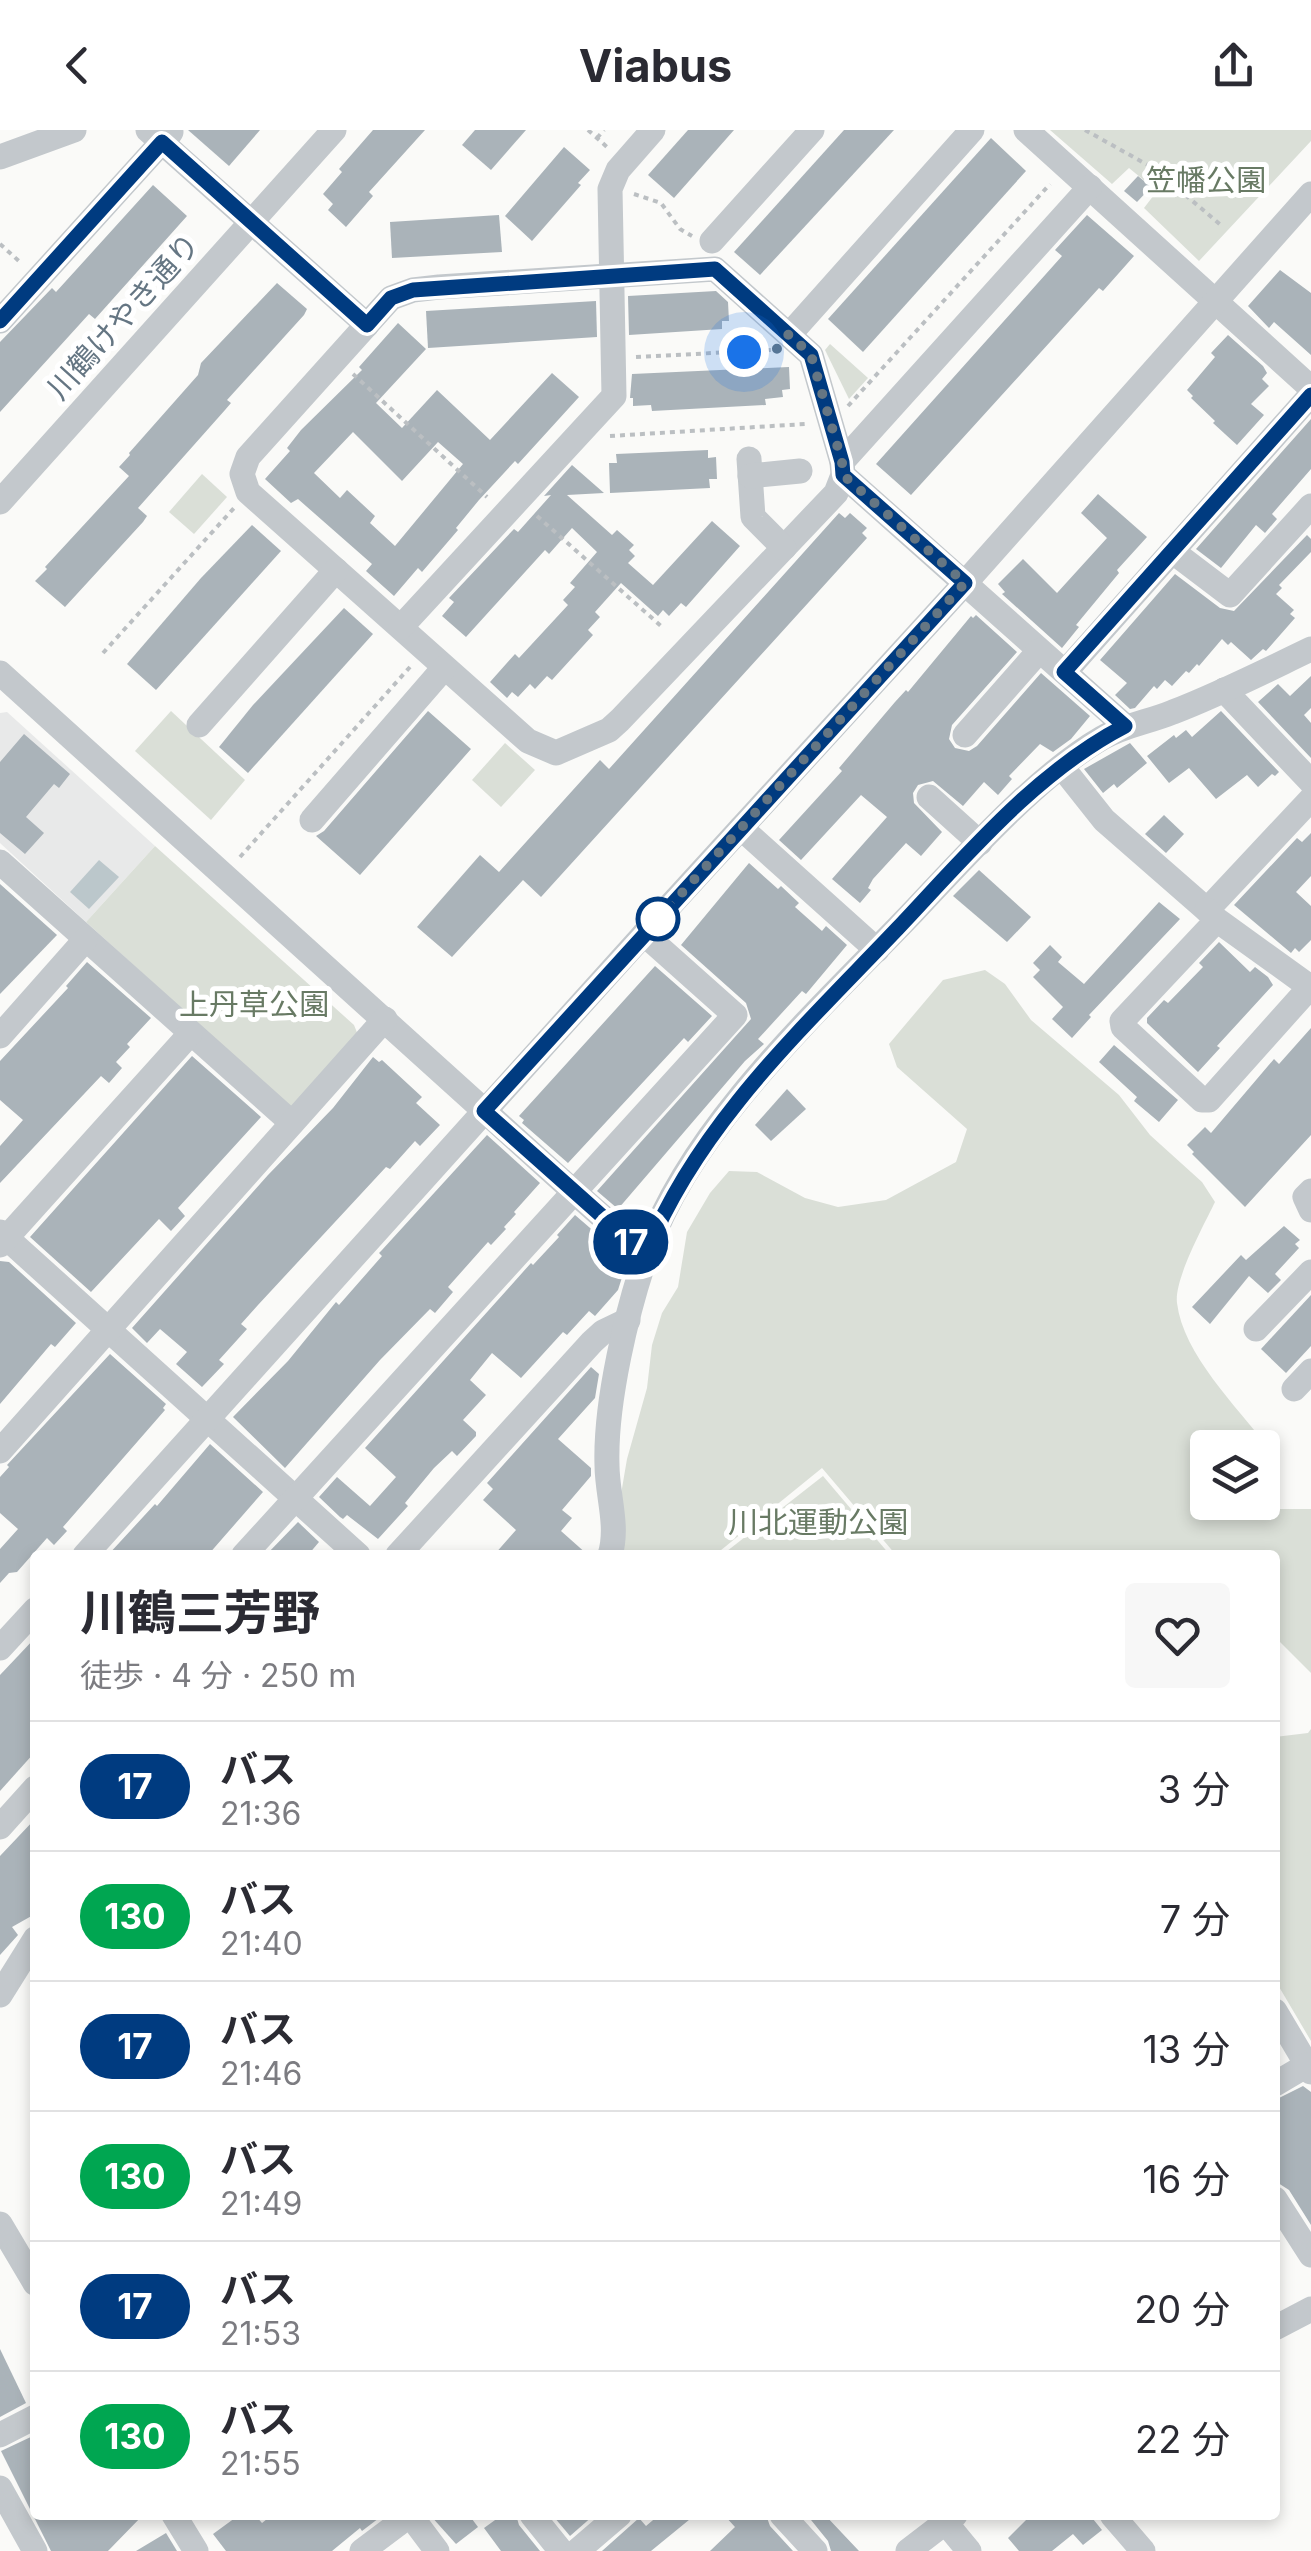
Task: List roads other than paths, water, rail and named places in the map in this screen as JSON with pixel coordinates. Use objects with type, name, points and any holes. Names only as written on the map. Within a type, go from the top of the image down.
[{"type":"street","points":[[0,157],[74,130]]},
{"type":"street","name":"川鶴けやき通り","points":[[0,502],[334,130]]},
{"type":"street","points":[[401,627],[614,396],[610,189],[618,170],[652,130]]},
{"type":"street","points":[[712,241],[812,130]]},
{"type":"street","points":[[789,334],[972,130]]},
{"type":"street","points":[[1026,130],[1217,301],[1311,392],[1064,672]]},
{"type":"street","points":[[0,321],[161,134],[367,325]]},
{"type":"street","points":[[842,468],[1090,187]]},
{"type":"street","points":[[90,1550],[965,583],[1311,194]]},
{"type":"street","points":[[715,269],[789,334],[811,355],[842,468],[836,494],[620,720],[609,730],[556,753],[528,741],[444,668],[248,492],[242,474],[248,457],[391,298],[413,290],[715,269]]},
{"type":"street","points":[[784,548],[752,517],[749,467],[800,471]]},
{"type":"street","points":[[842,468],[1125,726]]},
{"type":"street","points":[[1172,550],[1230,595],[1311,506]]},
{"type":"street","points":[[199,725],[336,570]]},
{"type":"street","points":[[611,1550],[614,1532],[606,1465],[628,1320],[660,1219],[716,1130],[777,1055],[877,950],[980,843],[1062,767],[1099,739],[1125,726],[1170,714],[1311,649]]},
{"type":"street","points":[[965,735],[1039,651]]},
{"type":"street","points":[[312,820],[444,668]]},
{"type":"street","points":[[4,685],[385,1018],[631,1242],[647,1251]]},
{"type":"street","points":[[1224,690],[1311,782]]},
{"type":"street","points":[[1062,767],[1104,820],[1212,915],[1311,986],[1208,1100],[1202,1100],[1123,1027],[1122,1021],[1212,915],[1311,799]]},
{"type":"street","points":[[930,797],[980,843]]},
{"type":"street","points":[[741,828],[877,950]]},
{"type":"street","points":[[0,862],[292,1123]]},
{"type":"street","points":[[248,1550],[735,1015],[644,934]]},
{"type":"street","points":[[0,1036],[85,940]]},
{"type":"street","points":[[0,1451],[385,1018]]},
{"type":"street","points":[[190,1034],[2,1238],[109,1329],[352,1550]]},
{"type":"street","points":[[1311,1191],[1305,1198],[1311,1210]]},
{"type":"street","points":[[1256,1329],[1311,1272]]},
{"type":"street","points":[[403,1550],[592,1342],[628,1320]]},
{"type":"street","points":[[0,1648],[30,1615]]},
{"type":"street","points":[[0,1827],[30,1794]]},
{"type":"street","points":[[0,1995],[30,1947]]},
{"type":"street","points":[[1280,2019],[1309,2068],[1280,2082]]},
{"type":"street","points":[[1280,2207],[1311,2255]]},
{"type":"street","points":[[0,2224],[30,2275]]},
{"type":"street","points":[[1280,2325],[1311,2309]]},
{"type":"street","points":[[0,2435],[30,2420]]},
{"type":"street","points":[[0,2488],[35,2551]]},
{"type":"street","points":[[177,2520],[196,2551]]},
{"type":"street","points":[[362,2551],[403,2520]]},
{"type":"street","points":[[414,2520],[437,2551]]},
{"type":"street","points":[[536,2520],[561,2551]]},
{"type":"street","points":[[577,2551],[612,2520]]},
{"type":"street","points":[[787,2520],[816,2551]]},
{"type":"street","points":[[908,2551],[940,2520],[969,2551]]},
{"type":"street","points":[[1116,2520],[1143,2551]]},
{"type":"park label","name":"笠幡公園","points":[[1206,180]]},
{"type":"park label","name":"上丹草公園","points":[[254,1004]]},
{"type":"park label","name":"川北運動公園","points":[[818,1522]]}]
